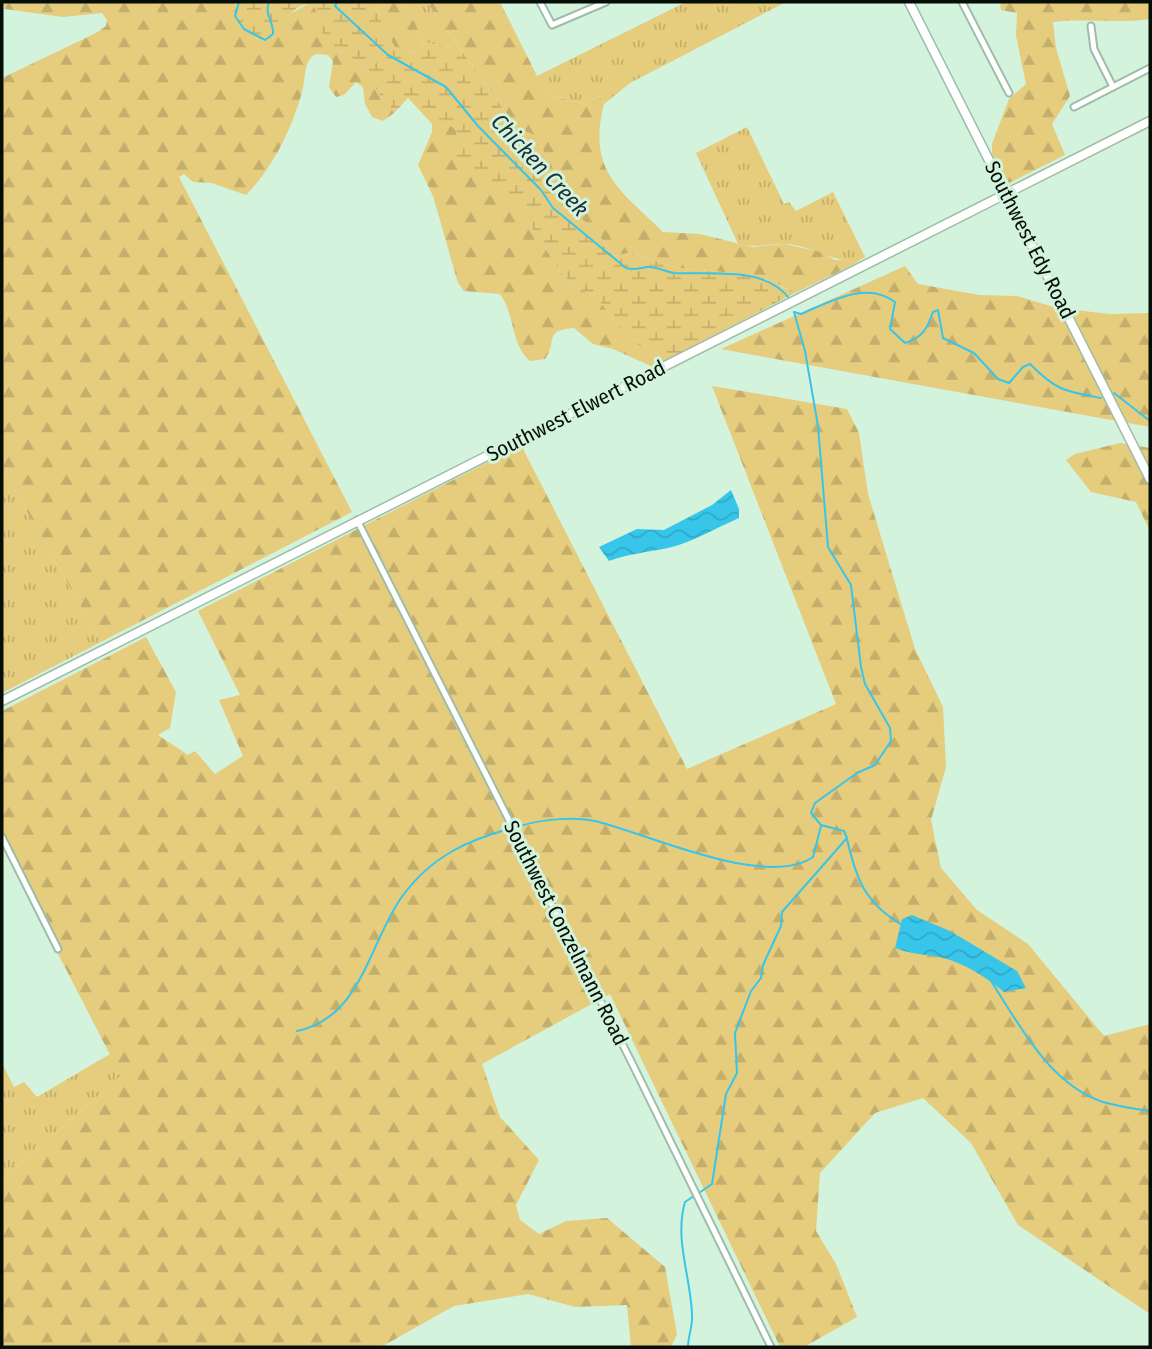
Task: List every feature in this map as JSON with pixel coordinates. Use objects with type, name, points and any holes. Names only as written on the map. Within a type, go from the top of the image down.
[{"type":"main road","name":"Southwest Edy Road","points":[[909,2],[1150,479]]},
{"type":"main road","name":"Southwest Elwert Road","points":[[2,701],[1150,121]]},
{"type":"street","points":[[540,2],[552,26],[606,2]]},
{"type":"street","points":[[962,2],[1009,93]]},
{"type":"street","points":[[1091,26],[1093,47],[1113,87]]},
{"type":"street","points":[[1074,107],[1150,68]]},
{"type":"street","name":"Southwest Conzelmann Road","points":[[357,520],[632,1063],[771,1347]]},
{"type":"street","points":[[2,837],[58,949]]},
{"type":"green space","points":[[2,2],[237,2],[238,18],[257,40],[272,40],[288,15],[308,4],[315,8],[335,49],[357,61],[394,113],[383,121],[372,117],[365,104],[363,87],[356,82],[344,95],[336,97],[329,87],[333,61],[328,55],[316,54],[307,65],[299,102],[288,131],[265,172],[246,195],[212,183],[193,182],[184,174],[179,177],[352,512],[101,642],[2,468],[2,78],[96,33],[106,26],[107,20],[102,13],[63,17],[5,9]]},
{"type":"green space","points":[[237,2],[375,2],[385,31],[396,49],[411,53],[421,49],[424,42],[461,50],[516,127],[535,135],[580,218],[593,228],[615,256],[629,253],[678,268],[766,276],[784,288],[797,292],[663,362],[659,355],[629,337],[596,297],[576,287],[562,274],[520,209],[464,172],[456,153],[456,129],[441,121],[432,124],[408,98],[394,113],[357,61],[335,49],[321,31],[315,8],[308,4],[300,6],[265,44],[248,32],[240,21]]},
{"type":"green space","points":[[375,2],[405,2],[424,42],[421,49],[411,53],[396,49],[385,31]]},
{"type":"green space","points":[[405,2],[427,2],[461,50],[424,42]]},
{"type":"green space","points":[[427,2],[500,2],[537,76],[553,97],[582,103],[599,96],[604,104],[600,146],[604,163],[621,190],[663,232],[700,234],[752,247],[785,244],[820,252],[835,260],[850,259],[851,266],[797,292],[766,276],[678,268],[629,253],[615,256],[593,228],[580,218],[557,173],[548,164],[542,147],[516,127]]},
{"type":"green space","points":[[686,2],[786,2],[630,83],[604,104],[599,96],[582,103],[553,97],[537,76]]},
{"type":"green space","points":[[1000,2],[1150,2],[1150,19],[1053,22],[1056,48],[1070,96],[1052,124],[1065,155],[1009,183],[992,154],[992,144],[1009,99],[1026,84],[1016,36],[1017,13],[1001,10]]},
{"type":"green space","points":[[441,120],[456,129],[457,143],[470,175],[520,209],[562,274],[576,287],[596,297],[629,337],[659,355],[663,362],[653,367],[613,349],[593,344],[574,328],[554,334],[545,359],[530,361],[519,346],[509,311],[500,294],[464,291],[458,283],[433,196],[418,165],[432,132],[432,124]]},
{"type":"green space","points":[[747,127],[784,204],[789,202],[796,211],[833,192],[865,257],[851,266],[850,260],[833,258],[792,245],[738,244],[696,153]]},
{"type":"green space","points":[[905,266],[918,284],[979,295],[1017,296],[1057,308],[1110,314],[1150,313],[1150,427],[721,349]]},
{"type":"green space","points":[[712,386],[847,409],[859,433],[868,494],[915,649],[943,707],[946,767],[931,820],[941,868],[977,910],[1028,944],[1104,1036],[1150,1024],[1150,1314],[1018,1225],[971,1143],[923,1098],[875,1113],[820,1173],[816,1231],[836,1264],[857,1317],[804,1347],[780,1347],[610,994],[482,1064],[500,1117],[539,1160],[516,1205],[520,1220],[539,1234],[566,1221],[607,1218],[665,1267],[677,1334],[671,1347],[631,1347],[627,1305],[575,1307],[528,1294],[454,1306],[381,1347],[2,1347],[2,1180],[121,1076],[2,845],[2,711],[146,637],[176,692],[170,728],[158,735],[188,755],[195,751],[215,774],[243,756],[219,700],[240,695],[198,611],[521,445],[687,769],[836,704]]},
{"type":"green space","points":[[1120,443],[1150,448],[1150,531],[1136,502],[1091,492],[1066,460],[1075,454]]},
{"type":"green space","points":[[2,468],[101,642],[2,693]]},
{"type":"green space","points":[[110,1054],[121,1076],[2,1180],[2,1063],[14,1087],[24,1082],[37,1097]]},
{"type":"water","points":[[731,490],[739,509],[739,518],[695,539],[609,561],[599,547],[637,529],[664,530],[712,505]]},
{"type":"water","points":[[912,915],[950,931],[1017,971],[1026,988],[1004,992],[957,962],[895,948],[902,919]]},
{"type":"waterway","name":"Chicken Creek","points":[[239,2],[235,16],[244,29],[265,40],[273,34],[268,11],[269,2]]},
{"type":"waterway","name":"Chicken Creek","points":[[337,2],[335,6],[388,55],[446,87],[478,126],[541,190],[553,208],[626,268],[650,267],[674,273],[736,274],[766,281],[789,298]]},
{"type":"waterway","points":[[847,838],[844,831],[821,825],[811,813],[815,803],[857,773],[875,765],[891,741],[890,728],[865,684],[851,585],[828,547],[818,426],[805,351],[794,312],[801,314],[848,295],[872,293],[884,296],[895,302],[890,329],[905,343],[920,335],[933,312],[938,310],[943,338],[974,353],[998,379],[1009,383],[1023,367],[1030,364],[1055,385],[1078,394],[1101,398]]},
{"type":"waterway","name":"Chicken Creek","points":[[1114,393],[1150,421]]},
{"type":"waterway","points":[[297,1031],[319,1023],[336,1011],[361,977],[401,898],[426,870],[468,843],[539,822],[559,819],[590,820],[707,856],[767,867],[792,865],[813,857],[821,826]]},
{"type":"waterway","points":[[699,1193],[712,1184],[726,1094],[737,1073],[735,1033],[751,991],[761,978],[763,965],[781,926],[782,912],[846,839]]},
{"type":"waterway","points":[[847,839],[864,889],[879,908],[902,925]]},
{"type":"waterway","points":[[991,981],[1037,1051],[1067,1082],[1103,1102],[1150,1111]]},
{"type":"waterway","points":[[688,1347],[692,1315],[681,1230],[685,1202],[694,1196]]}]
